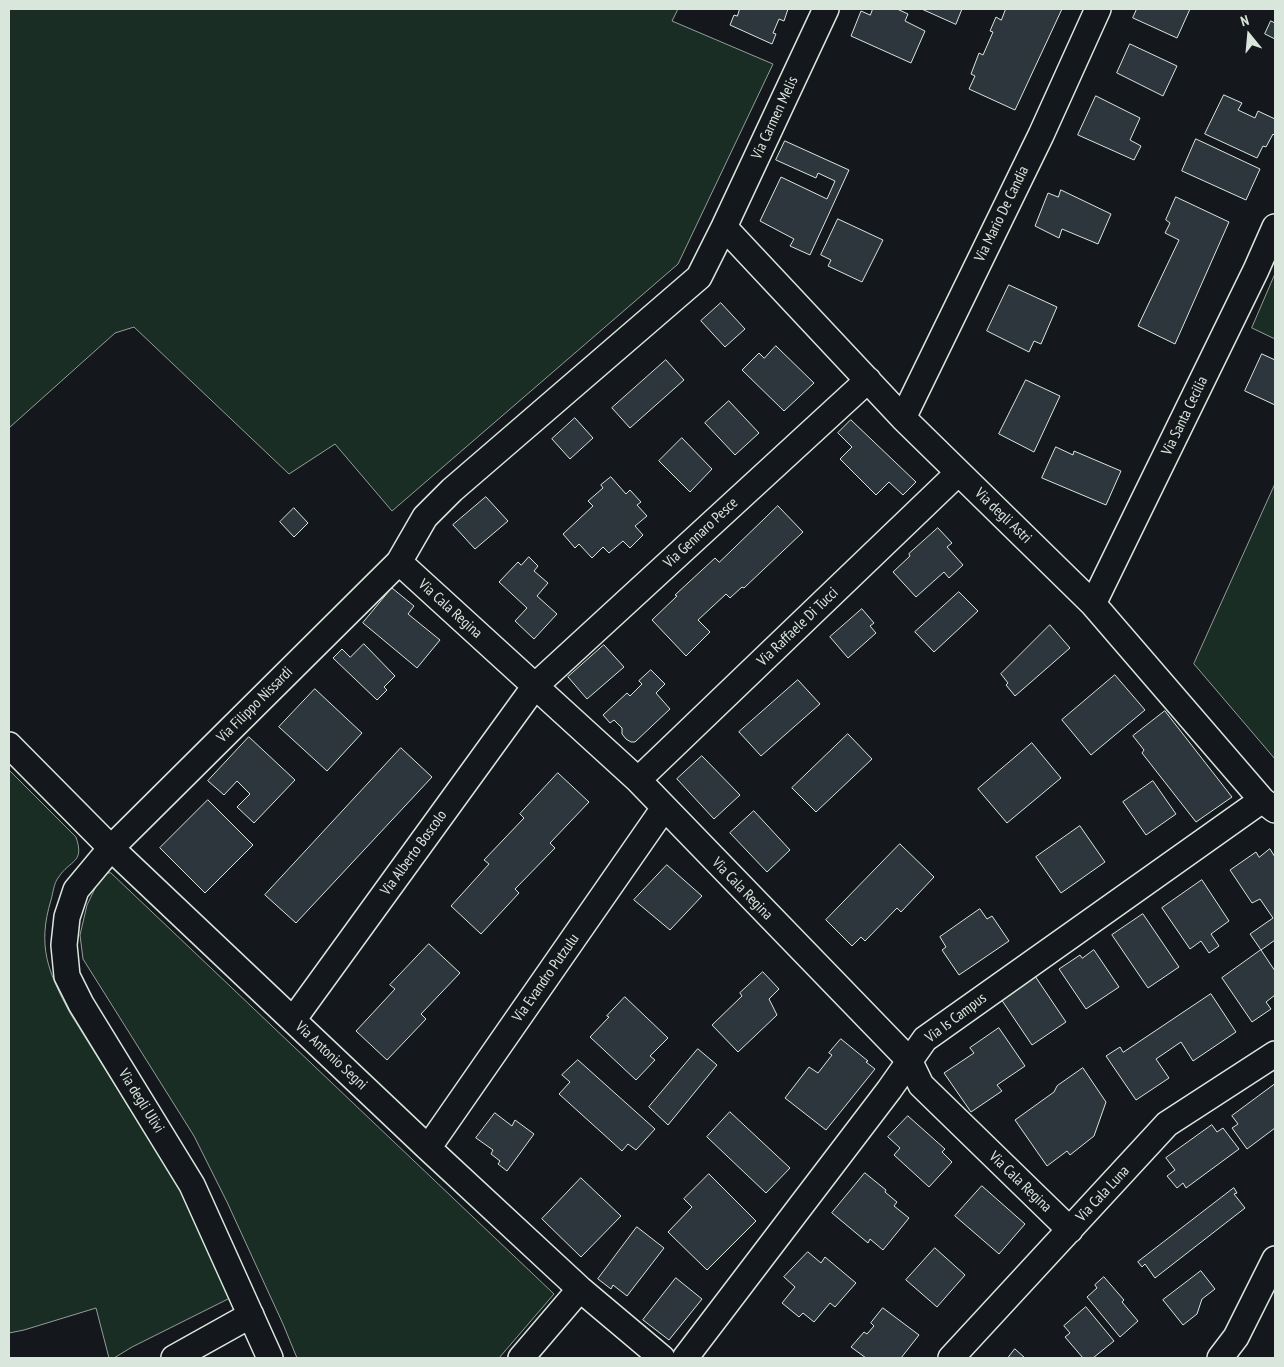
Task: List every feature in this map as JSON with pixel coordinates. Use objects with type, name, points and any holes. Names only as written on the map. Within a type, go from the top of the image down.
[{"type":"street","name":"Via Carmen Melis","points":[[399,562],[425,517],[452,490],[699,277],[826,9]]},
{"type":"street","name":"Via Mario De Candia","points":[[902,418],[1041,135],[1098,9]]},
{"type":"street","name":"Via degli Astri","points":[[724,227],[902,418],[1093,604],[1268,805]]},
{"type":"street","name":"Via Santa Cecilia","points":[[1093,604],[1252,279],[1275,227]]},
{"type":"street","name":"Via Gennaro Pesce","points":[[535,686],[868,380]]},
{"type":"street","name":"Via Raffaele Di Tucci","points":[[638,780],[958,473]]},
{"type":"street","name":"Via Cala Regina","points":[[399,562],[638,780],[909,1060],[921,1085],[1070,1230]]},
{"type":"street","name":"Via Filippo Nissardi","points":[[111,848],[399,562]]},
{"type":"street","name":"Via Alberto Boscolo","points":[[293,1020],[535,686]]},
{"type":"street","name":"Via Antonio Segni","points":[[9,745],[111,848],[428,1148],[580,1289],[662,1358]]},
{"type":"street","name":"Via Is Campus","points":[[685,1358],[889,1090],[925,1039],[1268,805]]},
{"type":"street","name":"Via Evandro Putzulu","points":[[428,1148],[664,808]]},
{"type":"street","name":"Via degli Ulivi","points":[[111,848],[76,890],[67,917],[64,945],[66,976],[81,1004],[192,1185],[270,1358]]},
{"type":"street","name":"Via Cala Luna","points":[[951,1358],[1167,1124],[1275,1054]]},
{"type":"street","points":[[1220,1358],[1236,1337],[1275,1259]]},
{"type":"street","points":[[521,1358],[580,1289]]},
{"type":"street","points":[[174,1358],[251,1315]]},
{"type":"green space","points":[[9,9],[678,9],[672,21],[773,64],[678,264],[392,511],[335,444],[289,474],[134,327],[115,333],[9,428]]},
{"type":"green space","points":[[1275,274],[1275,339],[1252,328]]},
{"type":"green space","points":[[1275,484],[1275,759],[1194,664]]},
{"type":"green space","points":[[9,770],[76,837],[78,846],[79,852],[75,861],[58,878],[47,916],[45,945],[47,958],[56,985],[70,1013],[189,1204],[230,1298],[132,1347],[114,1358],[109,1358],[96,1308],[9,1333]]},
{"type":"green space","points":[[111,873],[554,1294],[499,1358],[297,1358],[227,1202],[194,1136],[83,959],[80,935],[87,905],[102,874]]},
{"type":"building","points":[[740,9],[788,9],[784,21],[779,19],[773,33],[776,34],[772,44],[730,25],[734,15],[737,16]]},
{"type":"building","points":[[873,9],[897,9],[908,14],[905,21],[925,31],[911,63],[851,36],[861,11],[870,15]]},
{"type":"building","points":[[922,9],[962,9],[956,24]]},
{"type":"building","points":[[1006,9],[1062,9],[1015,110],[969,89],[975,76],[971,74],[979,53],[983,55],[993,32],[990,31],[996,17],[1001,20]]},
{"type":"building","points":[[1137,9],[1190,9],[1177,38],[1133,18]]},
{"type":"building","points":[[1271,21],[1275,23],[1275,39],[1265,34]]},
{"type":"building","points":[[1130,44],[1177,66],[1163,96],[1117,73]]},
{"type":"building","points":[[1224,95],[1242,103],[1238,110],[1255,118],[1258,111],[1275,119],[1275,134],[1273,134],[1266,147],[1263,146],[1257,158],[1205,134]]},
{"type":"building","points":[[1096,96],[1140,118],[1130,140],[1141,146],[1134,160],[1078,135]]},
{"type":"building","points":[[1196,139],[1260,169],[1246,200],[1182,171]]},
{"type":"building","points":[[785,141],[849,170],[810,255],[790,246],[794,239],[760,221],[781,177],[827,199],[835,181],[818,173],[816,178],[776,160]]},
{"type":"building","points":[[1061,190],[1111,214],[1098,244],[1062,229],[1059,238],[1035,226],[1048,193],[1058,197]]},
{"type":"building","points":[[1176,197],[1229,222],[1175,344],[1138,326],[1179,240],[1165,233],[1170,223],[1166,220]]},
{"type":"building","points":[[838,219],[883,240],[862,282],[828,266],[831,260],[821,255]]},
{"type":"building","points":[[1009,285],[1057,307],[1041,344],[1034,341],[1029,352],[987,331]]},
{"type":"building","points":[[721,303],[745,329],[725,347],[701,321]]},
{"type":"building","points":[[776,346],[814,383],[784,411],[742,370],[759,353],[764,358]]},
{"type":"building","points":[[1262,354],[1275,360],[1275,405],[1245,391]]},
{"type":"building","points":[[666,360],[684,380],[630,428],[612,408]]},
{"type":"building","points":[[1026,380],[1060,396],[1034,452],[999,434]]},
{"type":"building","points":[[729,401],[759,433],[735,455],[705,423]]},
{"type":"building","points":[[575,418],[593,438],[570,459],[552,439]]},
{"type":"building","points":[[851,420],[916,482],[903,495],[889,482],[876,495],[840,459],[852,447],[838,433]]},
{"type":"building","points":[[682,438],[712,469],[690,492],[659,461]]},
{"type":"building","points":[[1056,447],[1073,455],[1074,451],[1121,471],[1106,505],[1042,478]]},
{"type":"building","points":[[611,477],[626,494],[630,490],[641,502],[637,505],[647,516],[635,526],[643,535],[630,548],[623,541],[609,553],[603,547],[592,558],[579,544],[575,548],[563,534],[593,506],[588,501],[603,488],[601,485]]},
{"type":"building","points":[[486,497],[508,521],[475,549],[453,525]]},
{"type":"building","points":[[778,506],[803,532],[744,588],[742,587],[730,598],[726,594],[698,620],[710,632],[686,656],[652,620],[677,596],[675,595],[715,558],[719,562]]},
{"type":"building","points":[[294,508],[308,523],[294,537],[280,522]]},
{"type":"building","points":[[938,528],[952,543],[947,547],[963,565],[949,578],[944,572],[916,597],[893,572],[910,556],[909,554]]},
{"type":"building","points":[[529,557],[538,566],[534,571],[548,583],[537,596],[557,614],[534,639],[515,621],[527,608],[499,582],[518,562],[521,565]]},
{"type":"building","points":[[392,588],[414,606],[408,614],[440,640],[417,668],[363,623]]},
{"type":"building","points":[[959,592],[978,611],[934,652],[915,632]]},
{"type":"building","points":[[862,609],[874,623],[870,626],[876,633],[848,658],[830,637]]},
{"type":"building","points":[[1050,625],[1070,648],[1015,696],[1006,685],[1008,683],[1001,674]]},
{"type":"building","points":[[364,644],[395,676],[384,687],[387,690],[377,700],[333,658],[342,649],[350,657]]},
{"type":"building","points":[[604,645],[624,667],[587,699],[568,677]]},
{"type":"building","points":[[651,670],[665,684],[656,693],[670,709],[635,742],[631,742],[622,734],[622,728],[614,720],[610,723],[603,715],[627,693],[630,696],[642,684],[639,681]]},
{"type":"building","points":[[1115,675],[1145,710],[1091,755],[1062,720]]},
{"type":"building","points":[[798,680],[820,704],[761,756],[739,732]]},
{"type":"building","points":[[315,689],[362,733],[327,771],[279,727]]},
{"type":"building","points":[[1165,711],[1232,797],[1196,822],[1142,753],[1144,750],[1133,736]]},
{"type":"building","points":[[848,734],[872,759],[816,812],[792,788]]},
{"type":"building","points":[[249,737],[295,780],[254,823],[237,807],[250,794],[237,781],[224,795],[208,781]]},
{"type":"building","points":[[1032,743],[1061,778],[1007,823],[978,789]]},
{"type":"building","points":[[401,748],[432,777],[296,923],[265,895]]},
{"type":"building","points":[[702,756],[740,795],[714,819],[677,779]]},
{"type":"building","points":[[558,773],[589,802],[550,843],[555,848],[515,889],[519,893],[481,934],[451,906],[489,864],[484,860],[524,818],[520,814]]},
{"type":"building","points":[[1153,781],[1176,814],[1146,835],[1123,802]]},
{"type":"building","points":[[208,800],[253,845],[205,893],[160,848]]},
{"type":"building","points":[[754,811],[790,850],[767,872],[730,833]]},
{"type":"building","points":[[1080,826],[1105,862],[1061,893],[1036,857]]},
{"type":"building","points":[[900,844],[934,877],[901,912],[897,908],[865,941],[861,937],[852,946],[826,920]]},
{"type":"building","points":[[1270,849],[1275,857],[1275,940],[1261,950],[1250,934],[1273,918],[1260,899],[1252,903],[1230,870],[1256,852],[1259,857]]},
{"type":"building","points":[[667,865],[702,896],[670,930],[634,900]]},
{"type":"building","points":[[1202,880],[1229,921],[1211,934],[1219,946],[1209,953],[1201,941],[1190,949],[1162,908]]},
{"type":"building","points":[[980,909],[987,919],[992,916],[1009,941],[959,975],[942,950],[946,947],[940,937]]},
{"type":"building","points":[[1143,914],[1179,967],[1148,988],[1112,935]]},
{"type":"building","points":[[429,944],[460,973],[421,1014],[426,1019],[387,1060],[356,1031],[395,989],[390,985]]},
{"type":"building","points":[[1094,950],[1119,987],[1086,1009],[1059,969],[1080,955],[1082,958]]},
{"type":"building","points":[[1261,950],[1275,971],[1275,995],[1266,1002],[1271,1009],[1252,1022],[1222,978]]},
{"type":"building","points":[[763,972],[779,989],[769,999],[777,1015],[738,1052],[712,1025],[742,996],[740,993]]},
{"type":"building","points":[[1035,976],[1066,1022],[1032,1045],[1001,999]]},
{"type":"building","points":[[1211,994],[1236,1032],[1193,1061],[1181,1042],[1156,1059],[1169,1078],[1136,1100],[1106,1056],[1120,1047],[1123,1052]]},
{"type":"building","points":[[625,997],[668,1038],[650,1056],[655,1060],[636,1080],[590,1037]]},
{"type":"building","points":[[999,1028],[1025,1066],[997,1085],[1002,1091],[971,1112],[944,1073],[974,1053],[970,1048]]},
{"type":"building","points":[[841,1039],[875,1069],[826,1130],[785,1098],[809,1067],[818,1073],[832,1055],[829,1053]]},
{"type":"building","points":[[698,1049],[717,1065],[668,1125],[649,1107]]},
{"type":"building","points":[[578,1060],[655,1129],[636,1150],[628,1144],[622,1151],[559,1094],[570,1082],[562,1075]]},
{"type":"building","points":[[1083,1068],[1106,1102],[1094,1136],[1070,1155],[1067,1151],[1047,1166],[1015,1120]]},
{"type":"building","points":[[1275,1084],[1275,1128],[1247,1149],[1232,1128],[1238,1124],[1232,1116]]},
{"type":"building","points":[[730,1112],[790,1168],[766,1193],[707,1137]]},
{"type":"building","points":[[495,1113],[512,1126],[515,1120],[534,1134],[507,1171],[498,1164],[500,1161],[491,1154],[493,1150],[476,1138]]},
{"type":"building","points":[[908,1116],[945,1149],[942,1152],[952,1162],[929,1187],[894,1155],[900,1148],[888,1137]]},
{"type":"building","points":[[1212,1125],[1217,1132],[1223,1128],[1239,1149],[1186,1188],[1183,1183],[1177,1188],[1167,1176],[1175,1170],[1166,1158]]},
{"type":"building","points":[[865,1173],[886,1190],[885,1192],[897,1202],[894,1206],[909,1218],[883,1250],[870,1239],[868,1243],[832,1213]]},
{"type":"building","points":[[709,1174],[756,1221],[707,1270],[668,1232],[692,1207],[684,1199]]},
{"type":"building","points":[[581,1178],[621,1216],[581,1257],[542,1219]]},
{"type":"building","points":[[982,1186],[1025,1224],[999,1254],[955,1216]]},
{"type":"building","points":[[1234,1188],[1237,1193],[1234,1194],[1245,1208],[1155,1278],[1145,1264],[1142,1267],[1138,1262]]},
{"type":"building","points":[[637,1227],[664,1248],[627,1296],[613,1285],[611,1289],[598,1279]]},
{"type":"building","points":[[935,1248],[965,1275],[937,1307],[906,1280]]},
{"type":"building","points":[[808,1252],[821,1263],[825,1257],[856,1283],[835,1307],[830,1303],[814,1322],[803,1313],[799,1317],[782,1303],[795,1287],[784,1277]]},
{"type":"building","points":[[1201,1271],[1215,1289],[1202,1299],[1197,1314],[1183,1325],[1163,1300]]},
{"type":"building","points":[[1104,1277],[1124,1300],[1122,1302],[1138,1321],[1120,1337],[1087,1297],[1097,1288],[1095,1285]]},
{"type":"building","points":[[676,1278],[702,1299],[669,1340],[643,1320]]},
{"type":"building","points":[[1086,1307],[1114,1341],[1093,1358],[1083,1358],[1065,1337],[1070,1333],[1064,1326]]},
{"type":"building","points":[[883,1308],[919,1335],[901,1358],[866,1358],[851,1347],[864,1332],[867,1334],[874,1326],[871,1323]]},
{"type":"building","points":[[1015,1349],[1025,1358],[1008,1358]]}]
